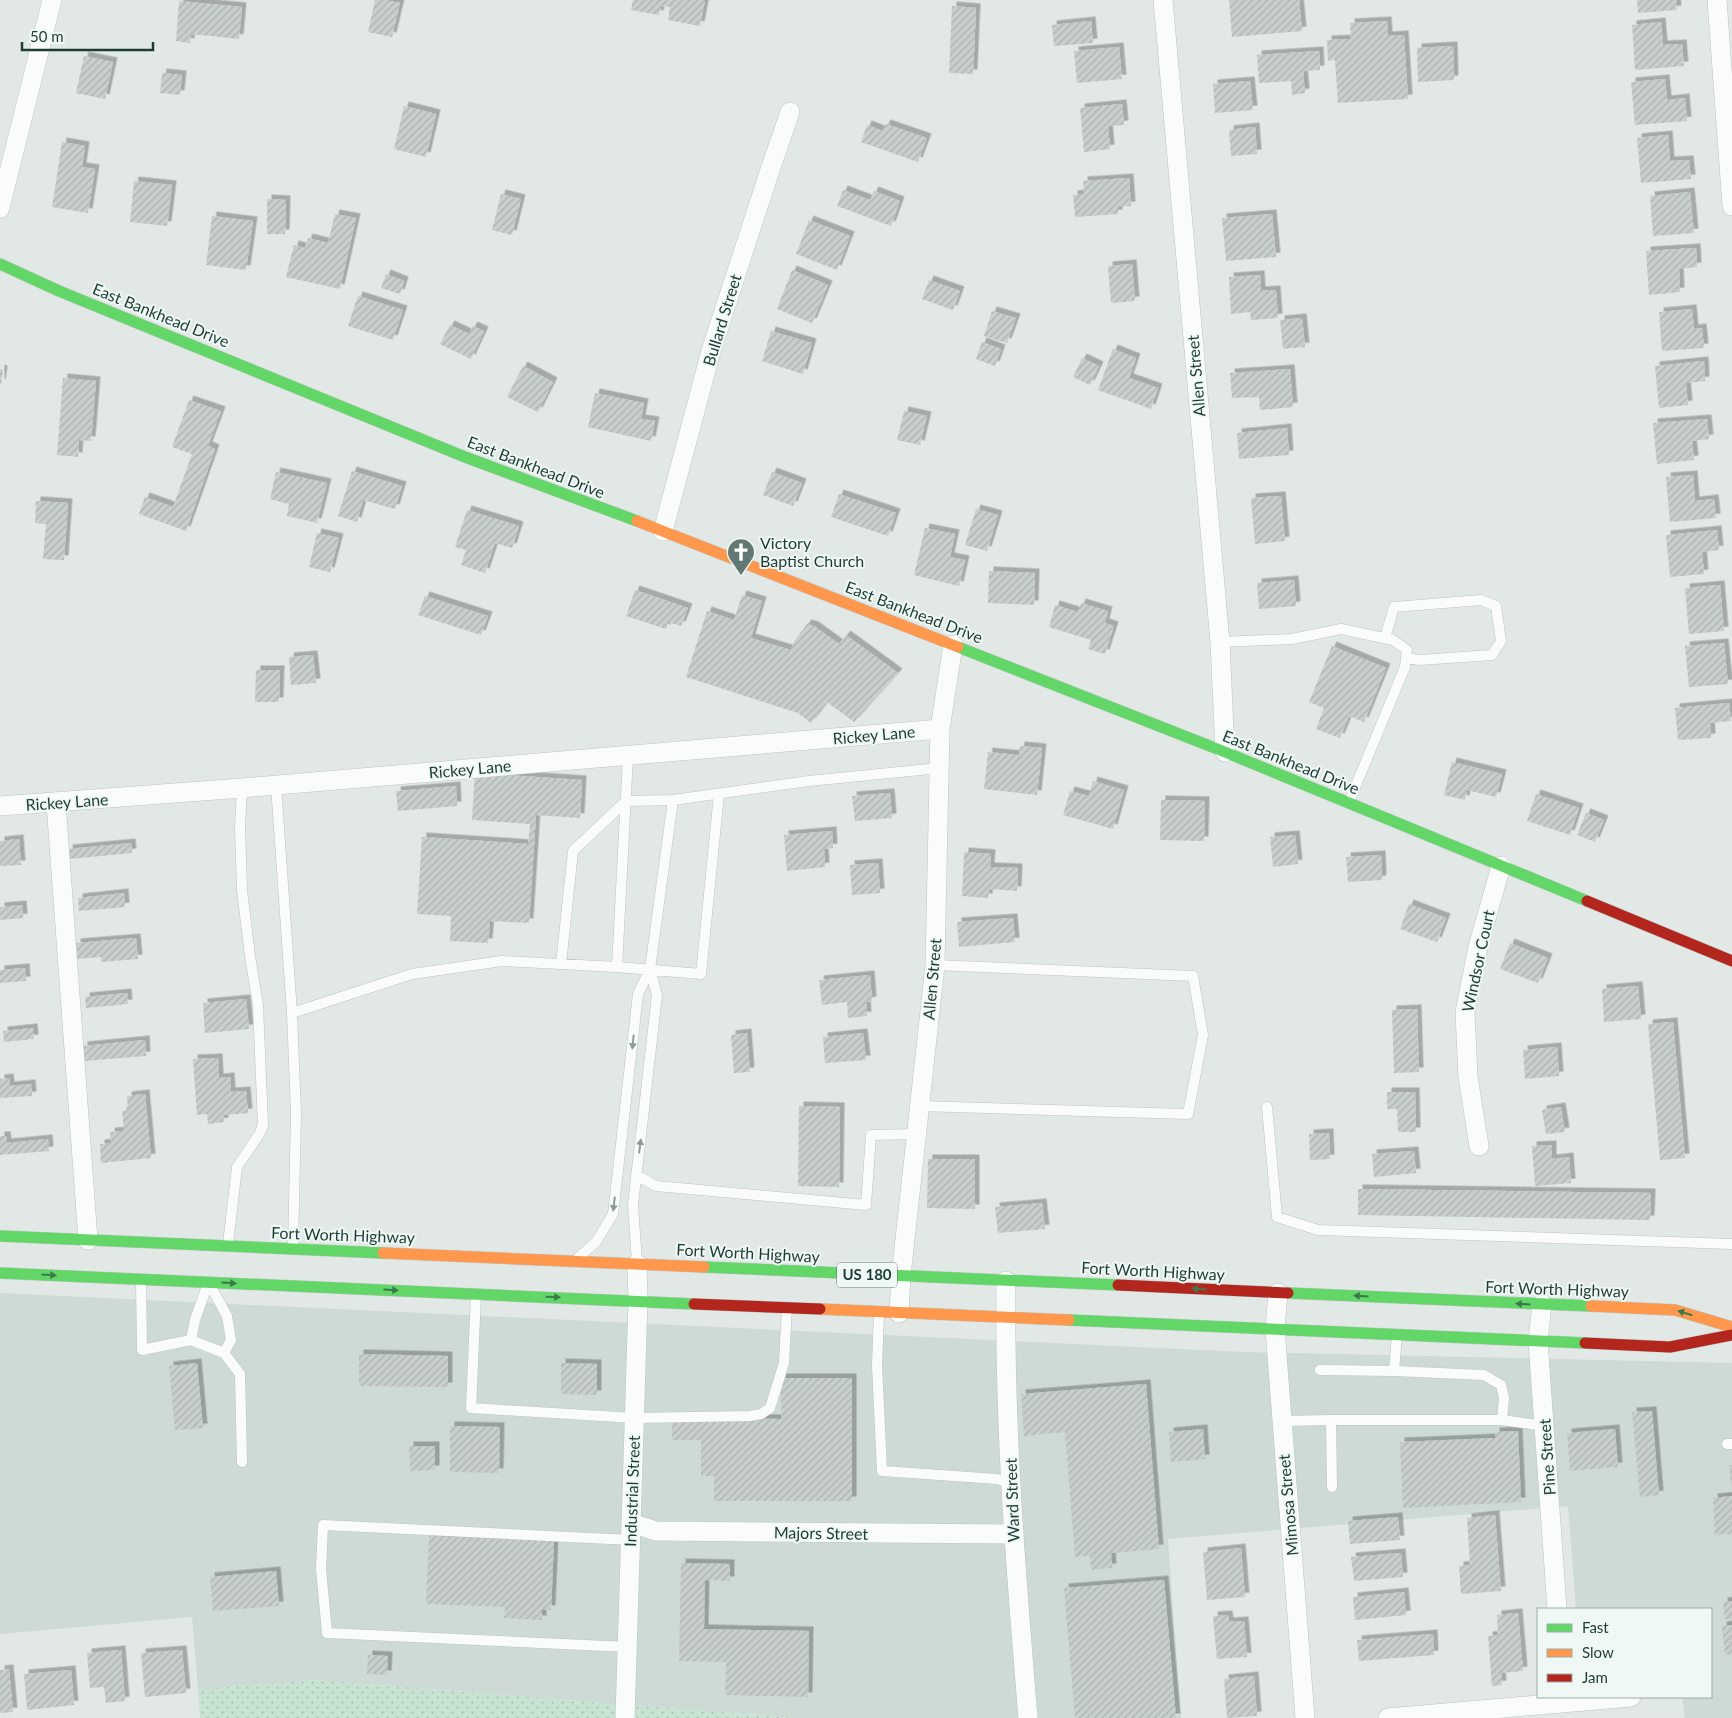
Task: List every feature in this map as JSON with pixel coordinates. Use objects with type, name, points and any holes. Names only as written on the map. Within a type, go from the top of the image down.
[{"type":"main road","name":"East Bankhead Drive","points":[[0,264],[59,291],[465,458],[663,531],[953,644],[1348,802],[1732,961]]},
{"type":"main road","name":"Fort Worth Highway","points":[[0,1236],[88,1240],[208,1250],[228,1246],[1676,1310],[1732,1327]]},
{"type":"main road","name":"US 180","points":[[0,1273],[141,1279],[208,1278],[476,1294],[1670,1347],[1732,1336]]},
{"type":"street","points":[[0,208],[52,0]]},
{"type":"street","name":"Allen Street","points":[[1163,0],[1220,642],[1225,752]]},
{"type":"street","points":[[1717,0],[1732,206]]},
{"type":"street","name":"Bullard Street","points":[[663,531],[711,351],[790,112]]},
{"type":"street","name":"Allen Street","points":[[898,1313],[900,1276],[935,965],[940,729],[953,644]]},
{"type":"street","name":"Rickey Lane","points":[[0,806],[242,788],[940,729]]},
{"type":"street","points":[[56,803],[88,1240]]},
{"type":"street","name":"Windsor Court","points":[[1479,1146],[1468,1077],[1465,1012],[1478,947],[1501,866]]},
{"type":"street","name":"Industrial Street","points":[[625,1718],[638,1301],[637,1264]]},
{"type":"street","name":"Ward Street","points":[[1006,1281],[1012,1534],[1028,1718]]},
{"type":"street","name":"Mimosa Street","points":[[1278,1293],[1275,1329],[1305,1718]]},
{"type":"street","name":"Pine Street","points":[[1542,1304],[1538,1341],[1557,1608]]},
{"type":"street","name":"Majors Street","points":[[631,1531],[1012,1534]]},
{"type":"street","points":[[1388,1718],[1564,1706],[1624,1698]]},
{"type":"lane","points":[[1385,638],[1394,607],[1481,600],[1496,606],[1501,641],[1492,655],[1420,660],[1406,658]]},
{"type":"lane","points":[[1220,642],[1292,639],[1341,628],[1393,640],[1407,650],[1406,667],[1348,802]]},
{"type":"lane","points":[[617,967],[628,756]]},
{"type":"lane","points":[[561,964],[573,851],[626,801],[673,800],[809,781],[940,768]]},
{"type":"lane","points":[[276,785],[292,1013],[296,1113],[293,1249]]},
{"type":"lane","points":[[228,1246],[237,1167],[264,1126],[258,1005],[242,890],[240,827],[242,788]]},
{"type":"lane","points":[[292,1013],[412,974],[502,961],[650,969],[701,974],[720,794]]},
{"type":"lane","points":[[574,1261],[596,1242],[613,1214],[638,994],[650,969],[673,800]]},
{"type":"lane","points":[[919,1106],[1188,1114],[1203,1035],[1194,976],[935,965]]},
{"type":"lane","points":[[637,1264],[633,1205],[657,995],[650,969]]},
{"type":"lane","points":[[1267,1107],[1276,1217],[1318,1230],[1732,1244]]},
{"type":"lane","points":[[636,1175],[656,1186],[866,1205],[871,1135],[917,1134]]},
{"type":"lane","points":[[191,1340],[208,1278]]},
{"type":"lane","points":[[208,1278],[227,1316],[231,1340],[224,1353]]},
{"type":"lane","points":[[141,1279],[142,1350],[191,1340],[224,1353],[240,1374],[242,1462]]},
{"type":"lane","points":[[476,1294],[471,1408],[634,1418],[750,1416],[766,1411],[770,1408],[784,1362],[787,1308]]},
{"type":"lane","points":[[879,1312],[877,1365],[882,1471],[997,1479],[1011,1483]]},
{"type":"lane","points":[[1394,1371],[1397,1334]]},
{"type":"lane","points":[[1320,1370],[1484,1375],[1501,1386],[1504,1398],[1502,1420]]},
{"type":"lane","points":[[1331,1420],[1332,1487]]},
{"type":"lane","points":[[1281,1421],[1502,1420],[1545,1426]]},
{"type":"lane","points":[[628,1647],[327,1633],[321,1569],[323,1525],[631,1531]]},
{"type":"shaded area","points":[[0,1293],[1244,1352],[1732,1363],[1732,1718],[1685,1718],[1682,1698],[1712,1698],[1712,1608],[1576,1608],[1568,1506],[1168,1539],[1181,1718],[795,1718],[316,1680],[198,1689],[192,1617],[0,1634]]},
{"type":"green space","points":[[316,1680],[795,1718],[200,1718],[198,1689]]},
{"type":"building","points":[[375,0],[400,3],[392,37],[368,32]]},
{"type":"building","points":[[633,0],[705,0],[700,26],[668,20],[670,7],[661,6],[659,15],[631,10]]},
{"type":"building","points":[[1229,0],[1299,0],[1302,31],[1232,37]]},
{"type":"building","points":[[1637,0],[1676,0],[1677,10],[1638,13]]},
{"type":"building","points":[[179,1],[242,7],[239,39],[191,34],[190,43],[176,41]]},
{"type":"building","points":[[952,6],[976,8],[973,74],[949,73]]},
{"type":"building","points":[[1091,21],[1093,43],[1054,46],[1052,25]]},
{"type":"building","points":[[1387,21],[1388,36],[1404,35],[1408,99],[1338,103],[1335,60],[1328,61],[1327,40],[1351,39],[1350,23]]},
{"type":"building","points":[[1661,22],[1663,45],[1682,44],[1684,66],[1635,70],[1632,25]]},
{"type":"building","points":[[1453,46],[1454,80],[1418,82],[1417,48]]},
{"type":"building","points":[[1119,47],[1122,79],[1077,83],[1074,51]]},
{"type":"building","points":[[1319,51],[1320,70],[1303,71],[1305,93],[1292,95],[1291,81],[1259,83],[1257,55]]},
{"type":"building","points":[[84,56],[113,62],[105,99],[76,93]]},
{"type":"building","points":[[162,73],[182,75],[180,95],[160,93]]},
{"type":"building","points":[[1665,79],[1667,100],[1685,98],[1687,121],[1635,125],[1631,82]]},
{"type":"building","points":[[1250,81],[1253,110],[1215,113],[1213,84]]},
{"type":"building","points":[[1122,104],[1124,125],[1108,126],[1110,149],[1084,152],[1080,108]]},
{"type":"building","points":[[404,106],[436,114],[426,157],[394,149]]},
{"type":"building","points":[[886,124],[927,138],[918,162],[861,142],[867,125],[883,131]]},
{"type":"building","points":[[1255,127],[1257,154],[1231,156],[1229,130]]},
{"type":"building","points":[[1668,135],[1670,161],[1689,160],[1691,179],[1641,183],[1637,138]]},
{"type":"building","points":[[62,142],[85,146],[82,167],[95,169],[88,213],[52,207]]},
{"type":"building","points":[[1129,178],[1131,206],[1118,207],[1118,214],[1075,217],[1073,195],[1084,194],[1083,181]]},
{"type":"building","points":[[134,181],[172,185],[167,226],[130,222]]},
{"type":"building","points":[[843,190],[870,200],[874,191],[900,201],[891,226],[837,206]]},
{"type":"building","points":[[1690,192],[1694,233],[1653,236],[1650,196]]},
{"type":"building","points":[[501,194],[521,199],[512,235],[492,230]]},
{"type":"building","points":[[267,199],[286,200],[285,234],[267,234]]},
{"type":"building","points":[[335,214],[356,218],[340,289],[286,277],[294,245],[305,248],[308,238],[328,243]]},
{"type":"building","points":[[1272,214],[1276,257],[1226,261],[1222,218]]},
{"type":"building","points":[[212,216],[253,221],[246,270],[206,265]]},
{"type":"building","points":[[809,220],[850,236],[837,270],[796,254]]},
{"type":"building","points":[[1696,248],[1697,267],[1679,269],[1680,292],[1649,295],[1646,251]]},
{"type":"building","points":[[1132,264],[1135,301],[1111,303],[1108,266]]},
{"type":"building","points":[[792,270],[828,285],[812,323],[777,309]]},
{"type":"building","points":[[386,274],[404,281],[400,294],[381,288]]},
{"type":"building","points":[[1260,275],[1261,291],[1276,290],[1278,318],[1251,320],[1250,312],[1231,314],[1229,277]]},
{"type":"building","points":[[929,280],[960,291],[953,310],[922,299]]},
{"type":"building","points":[[358,296],[403,310],[393,340],[348,326]]},
{"type":"building","points":[[1692,309],[1694,329],[1702,328],[1704,348],[1662,351],[1659,312]]},
{"type":"building","points":[[992,311],[1016,318],[1007,343],[984,336]]},
{"type":"building","points":[[1302,318],[1305,347],[1283,349],[1280,320]]},
{"type":"building","points":[[450,325],[469,334],[473,326],[484,331],[471,359],[440,344]]},
{"type":"building","points":[[771,331],[812,343],[803,374],[762,361]]},
{"type":"building","points":[[982,342],[1001,349],[995,366],[976,359]]},
{"type":"building","points":[[1113,349],[1136,358],[1129,378],[1158,388],[1151,409],[1098,390]]},
{"type":"building","points":[[1082,358],[1099,366],[1090,385],[1073,377]]},
{"type":"building","points":[[1704,361],[1705,381],[1686,383],[1688,405],[1659,408],[1655,366]]},
{"type":"building","points":[[523,366],[553,382],[538,412],[507,397]]},
{"type":"building","points":[[0,369],[3,370],[1,384],[0,383]]},
{"type":"building","points":[[1290,369],[1293,407],[1260,410],[1259,397],[1232,398],[1230,373]]},
{"type":"building","points":[[63,378],[96,381],[91,441],[79,440],[78,457],[57,455]]},
{"type":"building","points":[[595,393],[644,403],[641,419],[655,421],[651,441],[588,427]]},
{"type":"building","points":[[189,400],[221,411],[208,446],[215,449],[186,531],[139,514],[145,497],[173,507],[192,454],[172,447]]},
{"type":"building","points":[[904,411],[927,416],[920,445],[897,440]]},
{"type":"building","points":[[1707,419],[1709,439],[1692,441],[1694,460],[1657,464],[1653,423]]},
{"type":"building","points":[[1287,428],[1289,455],[1239,459],[1237,433]]},
{"type":"building","points":[[352,471],[402,486],[395,509],[363,500],[357,522],[338,516]]},
{"type":"building","points":[[276,472],[327,483],[317,523],[287,516],[289,504],[270,499]]},
{"type":"building","points":[[772,472],[802,483],[793,506],[763,495]]},
{"type":"building","points":[[1693,475],[1695,501],[1714,499],[1716,518],[1670,522],[1666,477]]},
{"type":"building","points":[[839,494],[896,513],[888,536],[831,517]]},
{"type":"building","points":[[1281,496],[1285,541],[1255,544],[1251,498]]},
{"type":"building","points":[[36,501],[68,503],[64,560],[43,559],[46,524],[35,523]]},
{"type":"building","points":[[976,509],[998,515],[987,551],[965,545]]},
{"type":"building","points":[[467,510],[519,526],[512,548],[495,543],[485,573],[461,565],[466,550],[455,547]]},
{"type":"building","points":[[925,528],[955,534],[950,557],[965,560],[959,586],[914,575]]},
{"type":"building","points":[[1717,530],[1719,550],[1702,552],[1704,574],[1670,577],[1666,535]]},
{"type":"building","points":[[317,533],[339,538],[330,572],[309,567]]},
{"type":"building","points":[[989,571],[1035,573],[1034,605],[988,603]]},
{"type":"building","points":[[1294,580],[1296,606],[1259,609],[1257,583]]},
{"type":"building","points":[[1720,585],[1724,631],[1689,634],[1685,588]]},
{"type":"building","points":[[635,590],[688,608],[681,626],[668,622],[666,629],[626,616]]},
{"type":"building","points":[[742,595],[762,601],[751,638],[791,650],[795,640],[807,624],[814,626],[839,644],[846,635],[898,673],[854,722],[827,702],[811,723],[798,713],[686,677],[707,611],[734,620]]},
{"type":"building","points":[[425,596],[488,616],[481,635],[418,615]]},
{"type":"building","points":[[1081,603],[1108,611],[1105,623],[1114,626],[1105,654],[1088,649],[1091,640],[1049,627],[1055,605],[1078,612]]},
{"type":"building","points":[[1724,643],[1728,684],[1689,687],[1685,646]]},
{"type":"building","points":[[1332,646],[1386,668],[1364,722],[1349,716],[1340,738],[1316,729],[1324,708],[1309,702]]},
{"type":"building","points":[[313,655],[316,683],[291,685],[289,657]]},
{"type":"building","points":[[256,670],[280,670],[279,702],[255,702]]},
{"type":"building","points":[[1729,703],[1731,721],[1710,723],[1711,738],[1678,740],[1675,708]]},
{"type":"building","points":[[1020,746],[1042,748],[1037,795],[984,789],[988,752],[1019,755]]},
{"type":"building","points":[[1452,762],[1502,774],[1496,797],[1467,790],[1465,800],[1444,795]]},
{"type":"building","points":[[475,773],[582,780],[580,818],[536,815],[529,923],[490,921],[488,943],[450,941],[451,916],[417,914],[422,837],[528,844],[530,824],[472,820]]},
{"type":"building","points":[[1093,781],[1124,790],[1113,829],[1063,815],[1070,791],[1089,796]]},
{"type":"building","points":[[456,786],[457,806],[398,811],[396,791]]},
{"type":"building","points":[[890,793],[892,818],[855,821],[852,796]]},
{"type":"building","points":[[1536,794],[1579,808],[1570,835],[1527,821]]},
{"type":"building","points":[[1161,800],[1205,801],[1204,841],[1160,840]]},
{"type":"building","points":[[1586,813],[1604,820],[1595,842],[1577,835]]},
{"type":"building","points":[[832,831],[833,848],[824,849],[825,867],[787,871],[784,835]]},
{"type":"building","points":[[1295,835],[1298,864],[1273,867],[1270,837]]},
{"type":"building","points":[[19,839],[21,865],[0,866],[0,841]]},
{"type":"building","points":[[131,843],[132,853],[69,859],[68,849]]},
{"type":"building","points":[[964,852],[991,854],[990,867],[1018,868],[1017,891],[989,889],[988,898],[962,896]]},
{"type":"building","points":[[1381,855],[1382,880],[1348,882],[1346,857]]},
{"type":"building","points":[[878,863],[880,893],[852,895],[850,865]]},
{"type":"building","points":[[124,893],[125,907],[79,911],[78,898]]},
{"type":"building","points":[[1409,904],[1446,918],[1437,942],[1400,929]]},
{"type":"building","points":[[22,905],[23,918],[0,920],[0,907]]},
{"type":"building","points":[[1013,918],[1015,942],[959,947],[957,922]]},
{"type":"building","points":[[136,938],[138,959],[101,962],[101,957],[77,959],[76,943]]},
{"type":"building","points":[[1510,943],[1548,958],[1538,983],[1500,969]]},
{"type":"building","points":[[25,968],[26,981],[0,983],[0,970]]},
{"type":"building","points":[[870,975],[872,1001],[866,1002],[867,1016],[848,1018],[847,1002],[822,1005],[819,980]]},
{"type":"building","points":[[1638,986],[1641,1019],[1604,1022],[1602,989]]},
{"type":"building","points":[[127,993],[128,1004],[86,1008],[85,997]]},
{"type":"building","points":[[246,999],[249,1029],[205,1033],[203,1003]]},
{"type":"building","points":[[1417,1009],[1419,1072],[1394,1073],[1392,1010]]},
{"type":"building","points":[[1673,1022],[1685,1158],[1660,1160],[1648,1024]]},
{"type":"building","points":[[33,1028],[34,1039],[4,1042],[3,1031]]},
{"type":"building","points":[[747,1033],[750,1072],[734,1073],[731,1035]]},
{"type":"building","points":[[863,1033],[866,1060],[825,1063],[823,1037]]},
{"type":"building","points":[[145,1040],[146,1056],[84,1061],[83,1046]]},
{"type":"building","points":[[1557,1047],[1559,1076],[1525,1079],[1523,1050]]},
{"type":"building","points":[[218,1058],[219,1078],[230,1077],[231,1092],[246,1091],[248,1113],[223,1115],[224,1122],[208,1124],[207,1114],[197,1115],[193,1059]]},
{"type":"building","points":[[9,1078],[10,1086],[31,1084],[32,1096],[0,1098],[0,1079]]},
{"type":"building","points":[[1387,1092],[1415,1092],[1416,1132],[1398,1132],[1397,1109],[1387,1109]]},
{"type":"building","points":[[145,1094],[151,1158],[101,1163],[100,1144],[111,1143],[110,1132],[124,1131],[122,1111],[128,1110],[127,1096]]},
{"type":"building","points":[[799,1106],[840,1107],[839,1187],[798,1186]]},
{"type":"building","points":[[1561,1107],[1565,1132],[1546,1134],[1542,1110]]},
{"type":"building","points":[[1329,1133],[1330,1159],[1310,1160],[1309,1134]]},
{"type":"building","points":[[0,1136],[6,1136],[7,1143],[48,1139],[49,1151],[0,1155]]},
{"type":"building","points":[[1552,1145],[1552,1159],[1569,1157],[1571,1183],[1535,1186],[1532,1146]]},
{"type":"building","points":[[1414,1151],[1416,1173],[1374,1177],[1372,1154]]},
{"type":"building","points":[[928,1159],[975,1159],[975,1209],[927,1208]]},
{"type":"building","points":[[1358,1189],[1651,1193],[1650,1220],[1358,1215]]},
{"type":"building","points":[[1042,1203],[1045,1229],[998,1233],[995,1207]]},
{"type":"building","points":[[359,1354],[448,1356],[448,1387],[359,1386]]},
{"type":"building","points":[[197,1363],[203,1428],[175,1430],[169,1366]]},
{"type":"building","points":[[561,1363],[597,1364],[597,1395],[561,1394]]},
{"type":"building","points":[[781,1378],[852,1378],[852,1501],[714,1501],[714,1476],[701,1476],[701,1440],[672,1440],[672,1418],[781,1419]]},
{"type":"building","points":[[1146,1384],[1159,1549],[1111,1553],[1112,1568],[1091,1570],[1090,1556],[1075,1557],[1065,1432],[1024,1436],[1021,1394]]},
{"type":"building","points":[[1652,1411],[1659,1495],[1640,1497],[1632,1412]]},
{"type":"building","points":[[450,1426],[500,1427],[499,1473],[450,1472]]},
{"type":"building","points":[[1203,1429],[1205,1459],[1171,1462],[1169,1432]]},
{"type":"building","points":[[1615,1429],[1618,1467],[1570,1471],[1567,1433]]},
{"type":"building","points":[[1518,1431],[1521,1502],[1403,1508],[1400,1442],[1495,1438],[1495,1432]]},
{"type":"building","points":[[409,1446],[435,1446],[435,1470],[410,1471]]},
{"type":"building","points":[[1729,1465],[1732,1465],[1732,1485],[1731,1485]]},
{"type":"building","points":[[1732,1496],[1732,1534],[1715,1535],[1713,1498]]},
{"type":"building","points":[[1495,1515],[1501,1591],[1461,1594],[1459,1566],[1470,1565],[1467,1518]]},
{"type":"building","points":[[1398,1517],[1400,1540],[1350,1544],[1348,1521]]},
{"type":"building","points":[[429,1536],[554,1541],[551,1610],[542,1610],[542,1620],[504,1618],[505,1607],[426,1604]]},
{"type":"building","points":[[1241,1548],[1245,1597],[1207,1600],[1203,1552]]},
{"type":"building","points":[[1401,1553],[1403,1577],[1354,1581],[1351,1557]]},
{"type":"building","points":[[681,1563],[730,1564],[730,1581],[705,1580],[704,1629],[809,1631],[808,1697],[725,1695],[726,1662],[679,1661]]},
{"type":"building","points":[[276,1571],[279,1606],[213,1611],[210,1577]]},
{"type":"building","points":[[1164,1580],[1176,1718],[1075,1718],[1064,1588]]},
{"type":"building","points":[[1404,1592],[1406,1615],[1355,1620],[1353,1597]]},
{"type":"building","points":[[1732,1601],[1732,1619],[1725,1619],[1723,1602]]},
{"type":"building","points":[[1518,1613],[1523,1671],[1501,1673],[1502,1685],[1492,1686],[1488,1636],[1498,1635],[1497,1615]]},
{"type":"building","points":[[1228,1615],[1229,1622],[1244,1621],[1247,1657],[1217,1659],[1213,1616]]},
{"type":"building","points":[[1732,1625],[1732,1654],[1725,1655],[1722,1626]]},
{"type":"building","points":[[1433,1634],[1434,1655],[1359,1661],[1357,1640]]},
{"type":"building","points":[[121,1650],[125,1701],[106,1703],[104,1687],[90,1688],[87,1653]]},
{"type":"building","points":[[182,1650],[186,1693],[145,1697],[141,1653]]},
{"type":"building","points":[[368,1655],[388,1656],[387,1675],[367,1674]]},
{"type":"building","points":[[9,1669],[13,1712],[0,1713],[0,1670]]},
{"type":"building","points":[[71,1670],[74,1705],[27,1710],[24,1674]]},
{"type":"building","points":[[1254,1676],[1257,1716],[1227,1718],[1224,1679]]},
{"type":"traffic: fast","points":[[0,264],[59,291],[465,457],[637,521]]},
{"type":"traffic: fast","points":[[958,647],[1225,752],[1587,901]]},
{"type":"traffic: fast","points":[[0,1236],[383,1253]]},
{"type":"traffic: fast","points":[[704,1267],[1118,1285]]},
{"type":"traffic: fast","points":[[0,1273],[694,1304]]},
{"type":"traffic: fast","points":[[1288,1293],[1591,1306]]},
{"type":"traffic: fast","points":[[1069,1320],[1585,1343]]},
{"type":"traffic: slow","points":[[637,521],[958,647]]},
{"type":"traffic: slow","points":[[383,1253],[704,1267]]},
{"type":"traffic: slow","points":[[1591,1306],[1675,1310],[1732,1327]]},
{"type":"traffic: slow","points":[[820,1309],[1069,1320]]},
{"type":"traffic: jam","points":[[1587,901],[1732,961]]},
{"type":"traffic: jam","points":[[1118,1285],[1288,1293]]},
{"type":"traffic: jam","points":[[694,1304],[820,1309]]},
{"type":"traffic: jam","points":[[1585,1343],[1670,1347],[1732,1335]]},
{"type":"place","name":"Victory Baptist Church","points":[[741,576]]}]
